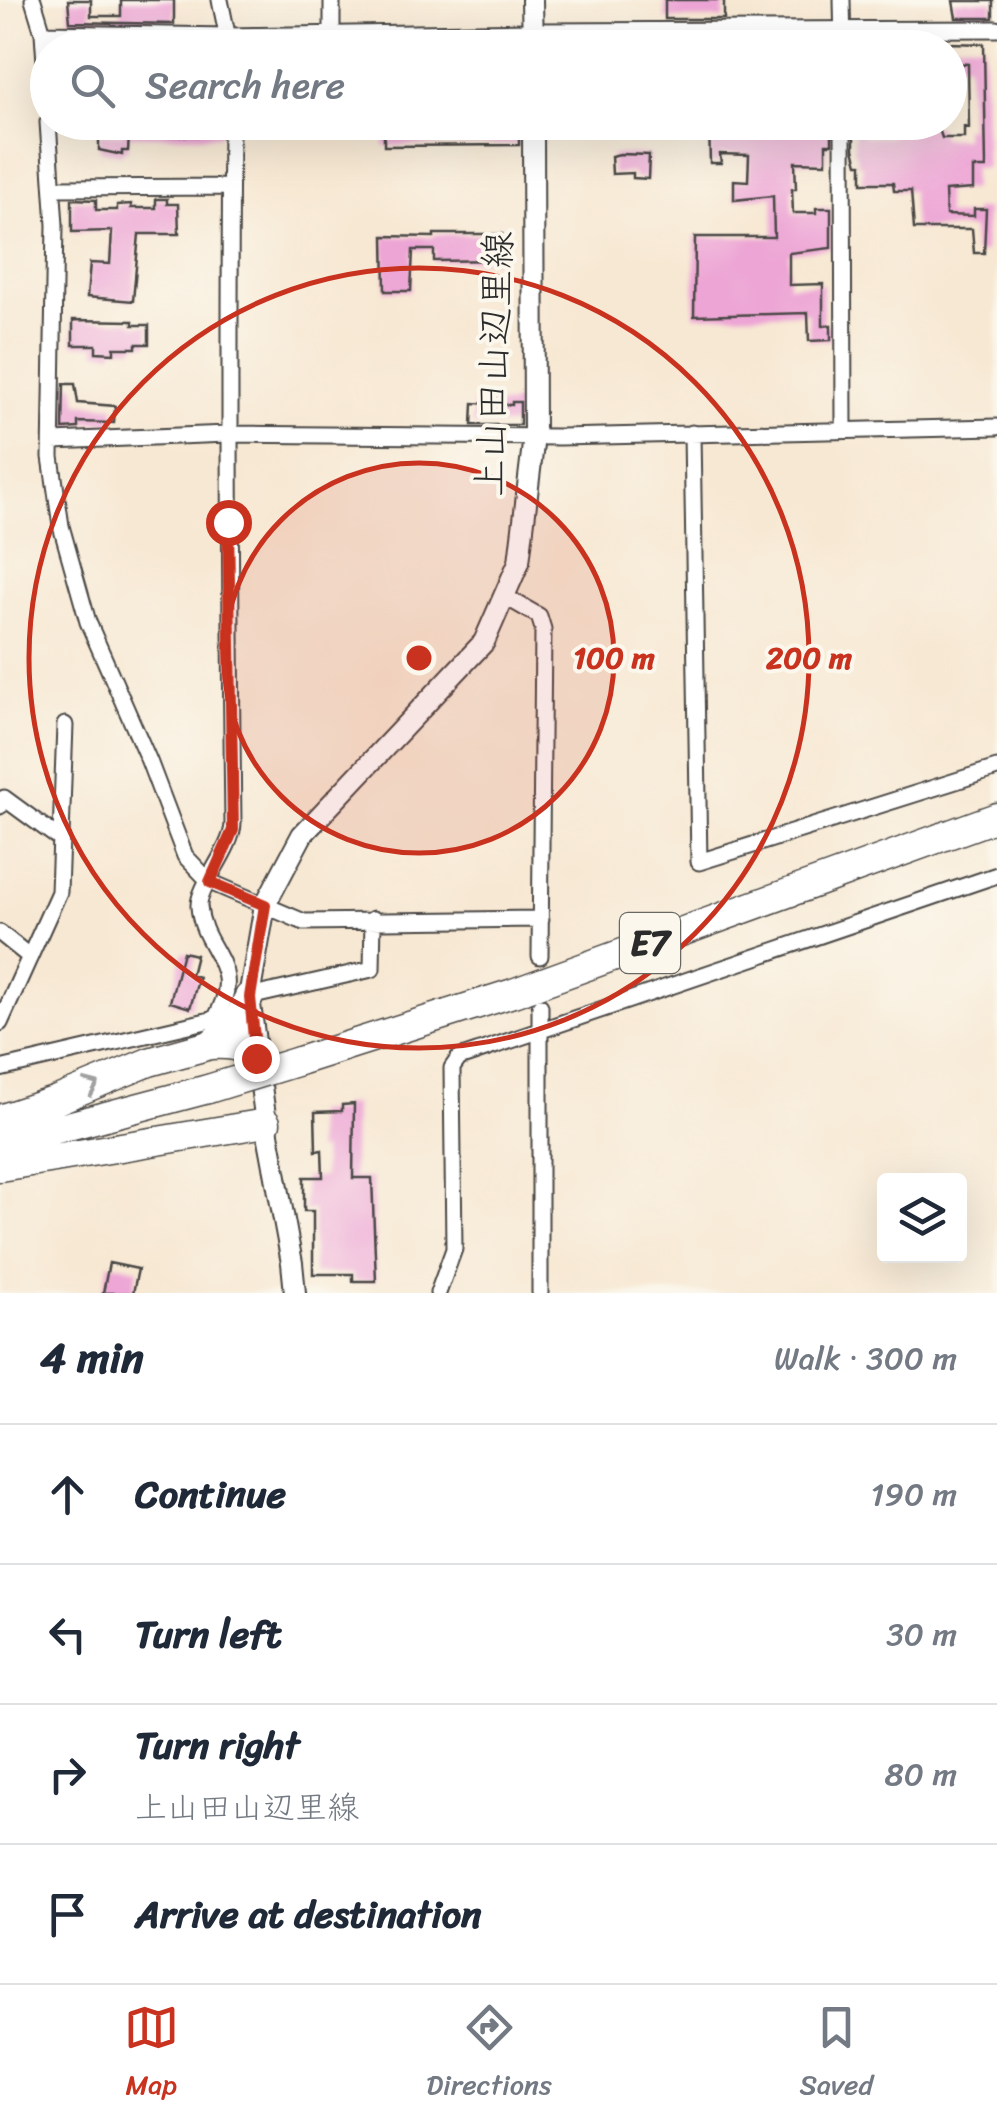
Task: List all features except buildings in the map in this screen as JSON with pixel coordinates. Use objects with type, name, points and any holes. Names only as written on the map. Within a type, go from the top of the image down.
[{"type":"highway","name":"E7","points":[[0,1144],[300,1062],[513,992],[997,817]]},
{"type":"highway","points":[[210,1045],[237,1022],[250,997]]},
{"type":"highway","points":[[0,1119],[149,1062],[210,1045],[229,1044],[256,1058]]},
{"type":"highway","points":[[0,1168],[266,1123]]},
{"type":"main road","points":[[532,0],[533,30]]},
{"type":"main road","name":"上山田山辺里線","points":[[295,1293],[256,1058],[250,997],[265,905],[302,835],[484,642],[519,562],[534,436],[533,140]]},
{"type":"street","points":[[33,0],[41,30]]},
{"type":"street","points":[[220,0],[226,30]]},
{"type":"street","points":[[332,0],[332,30]]},
{"type":"street","points":[[842,0],[843,29]]},
{"type":"street","points":[[812,30],[997,29]]},
{"type":"street","points":[[49,140],[51,457],[61,526],[88,622],[186,856],[210,882],[304,922],[541,919]]},
{"type":"street","points":[[0,1069],[215,1019],[224,1003],[223,962],[203,924],[198,901],[233,830],[228,434],[231,140]]},
{"type":"street","points":[[843,140],[844,430]]},
{"type":"street","points":[[52,188],[230,187]]},
{"type":"street","points":[[53,441],[228,434],[534,436],[997,426]]},
{"type":"street","points":[[692,434],[699,862],[997,768]]},
{"type":"street","points":[[504,596],[539,616],[542,628],[540,956]]},
{"type":"street","points":[[0,1023],[58,892],[65,726]]},
{"type":"street","points":[[0,806],[4,798],[60,839]]},
{"type":"street","points":[[438,1293],[454,1249],[452,1068],[459,1058],[997,875]]},
{"type":"street","points":[[250,997],[372,970],[374,919]]},
{"type":"street","points":[[0,933],[30,957]]},
{"type":"street","points":[[540,1006],[540,1293]]},
{"type":"route","points":[[228,522],[233,830],[210,882],[265,905],[250,997],[256,1058]]}]
